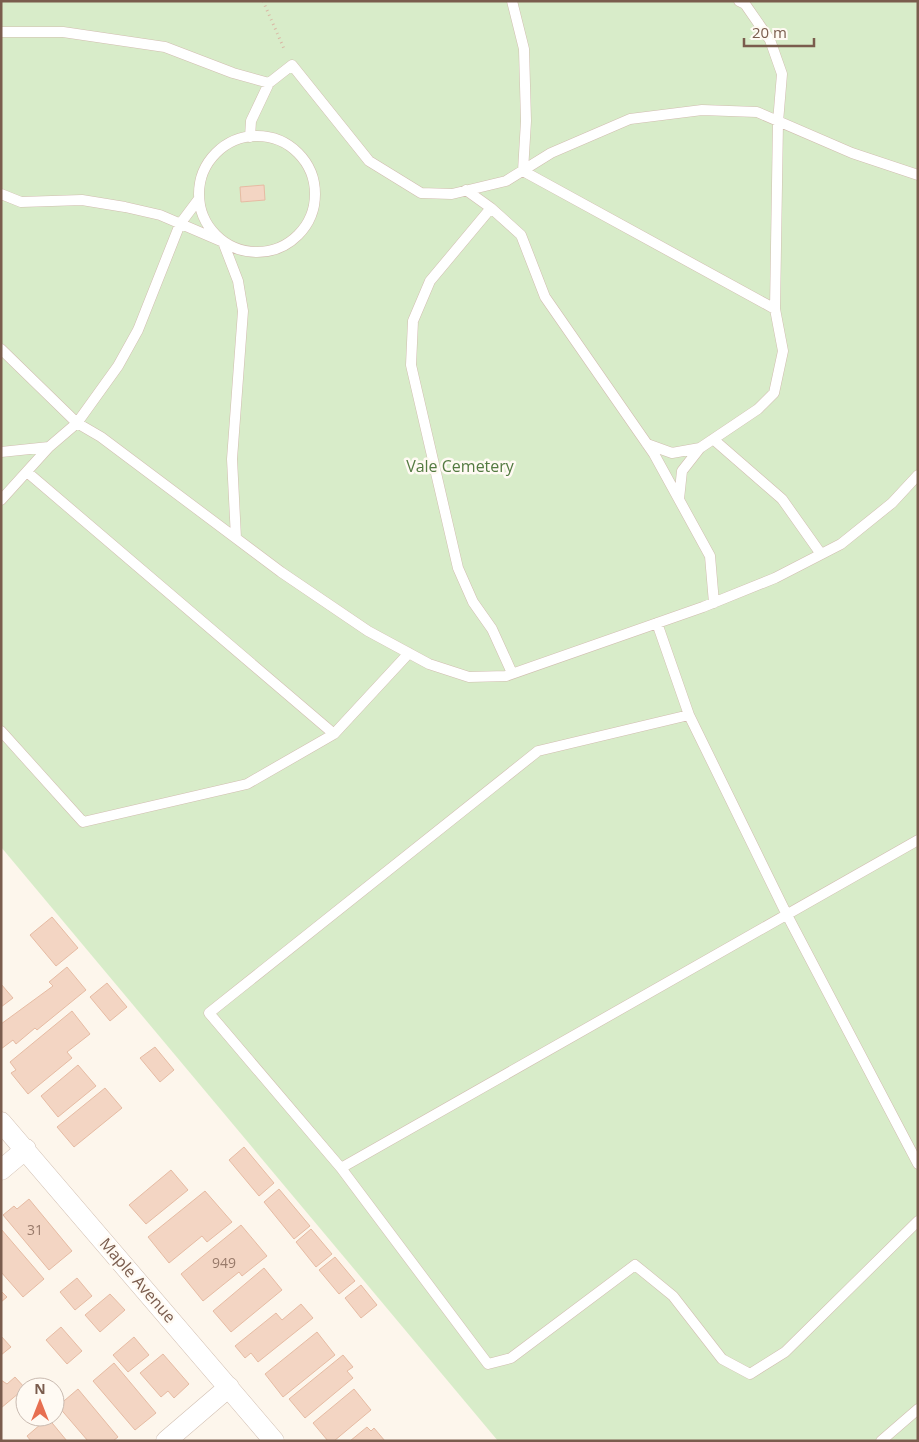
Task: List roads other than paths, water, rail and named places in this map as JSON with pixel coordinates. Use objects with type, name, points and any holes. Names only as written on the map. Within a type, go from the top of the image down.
[{"type":"street","name":"Maple Avenue","points":[[1,1122],[274,1441]]},
{"type":"street","points":[[1,1170],[26,1150]]},
{"type":"street","points":[[166,1441],[229,1387]]},
{"type":"lane","points":[[512,1],[524,49],[526,121],[523,171]]},
{"type":"lane","points":[[679,500],[682,471],[700,448],[758,409],[774,393],[783,351],[775,309],[778,122],[782,74],[770,40],[745,4],[739,1]]},
{"type":"lane","points":[[1,32],[63,32],[165,47],[233,73],[269,83]]},
{"type":"lane","points":[[250,137],[251,121],[269,83],[292,65],[369,161],[421,193],[452,194],[506,181],[551,153],[630,119],[702,110],[757,112],[852,153],[918,175]]},
{"type":"lane","points":[[1,194],[20,202],[82,200],[125,207],[160,215],[180,224],[223,242],[245,251],[269,251],[288,243],[303,230],[311,214],[315,195],[313,179],[304,160],[288,145],[263,136],[250,137],[224,146],[209,160],[200,180],[198,200],[205,222],[223,242],[238,281],[243,311],[232,459],[236,538]]},
{"type":"lane","points":[[523,171],[775,309]]},
{"type":"lane","points":[[466,190],[491,208],[521,235],[546,297],[647,444],[710,556],[714,603]]},
{"type":"lane","points":[[1,500],[49,447],[77,423],[118,366],[138,330],[180,224],[198,200]]},
{"type":"lane","points":[[491,208],[430,281],[413,321],[411,365],[458,568],[473,602],[492,629],[512,673]]},
{"type":"lane","points":[[1,349],[77,423],[101,437],[281,572],[368,631],[429,664],[469,677],[506,676],[714,603],[775,578],[841,544],[892,503],[918,475]]},
{"type":"lane","points":[[713,439],[782,499],[821,554]]},
{"type":"lane","points":[[647,444],[672,453],[700,448]]},
{"type":"lane","points":[[1,452],[49,447]]},
{"type":"lane","points":[[27,472],[334,734]]},
{"type":"lane","points":[[657,623],[689,715],[786,913],[918,1164]]},
{"type":"lane","points":[[1,731],[83,822],[247,784],[334,734],[409,653]]},
{"type":"lane","points":[[689,715],[538,751],[209,1013],[341,1168],[488,1364],[511,1358],[635,1265],[673,1296],[722,1359],[750,1374],[785,1352],[918,1221]]},
{"type":"lane","points":[[341,1168],[786,913],[918,840]]},
{"type":"lane","points":[[881,1441],[918,1409]]},
{"type":"park label","name":"Vale Cemetery","points":[[460,466]]}]
